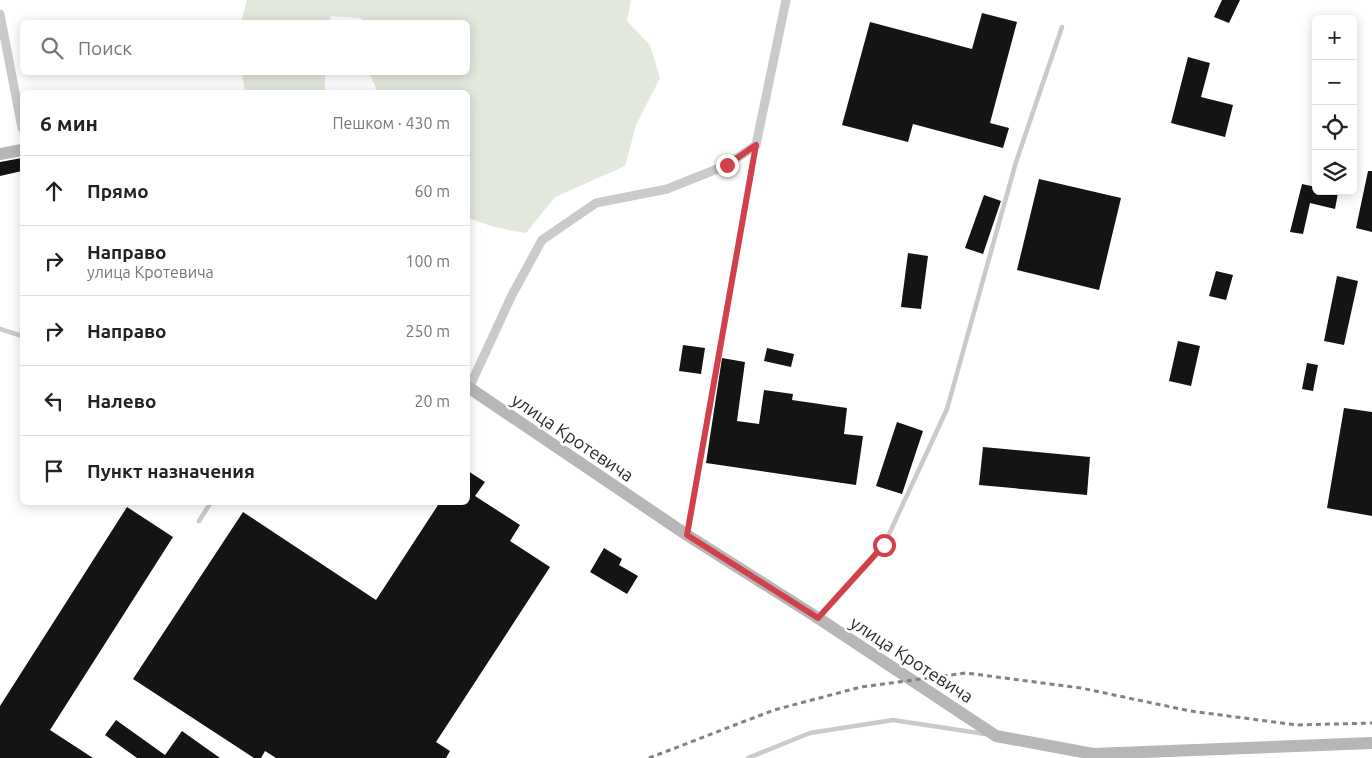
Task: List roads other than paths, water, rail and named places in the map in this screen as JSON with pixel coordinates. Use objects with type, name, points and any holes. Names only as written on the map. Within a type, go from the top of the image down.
[{"type":"street","points":[[470,384],[512,295],[542,240],[596,203],[667,189],[727,165],[756,145],[786,0]]},
{"type":"street","points":[[0,14],[20,118]]},
{"type":"street","points":[[0,154],[20,150]]},
{"type":"street","name":"улица Кротевича","points":[[470,389],[687,535],[818,618],[996,736],[1094,754],[1372,743]]},
{"type":"lane","points":[[818,618],[884,545],[947,409],[1016,162],[1062,27]]},
{"type":"lane","points":[[687,535],[756,145]]},
{"type":"lane","points":[[0,329],[20,335]]},
{"type":"lane","points":[[199,520],[209,505]]},
{"type":"lane","points":[[748,758],[810,733],[893,720],[996,736]]},
{"type":"railway","points":[[649,758],[774,710],[861,687],[966,673],[1081,688],[1190,711],[1297,725],[1372,723]]}]
